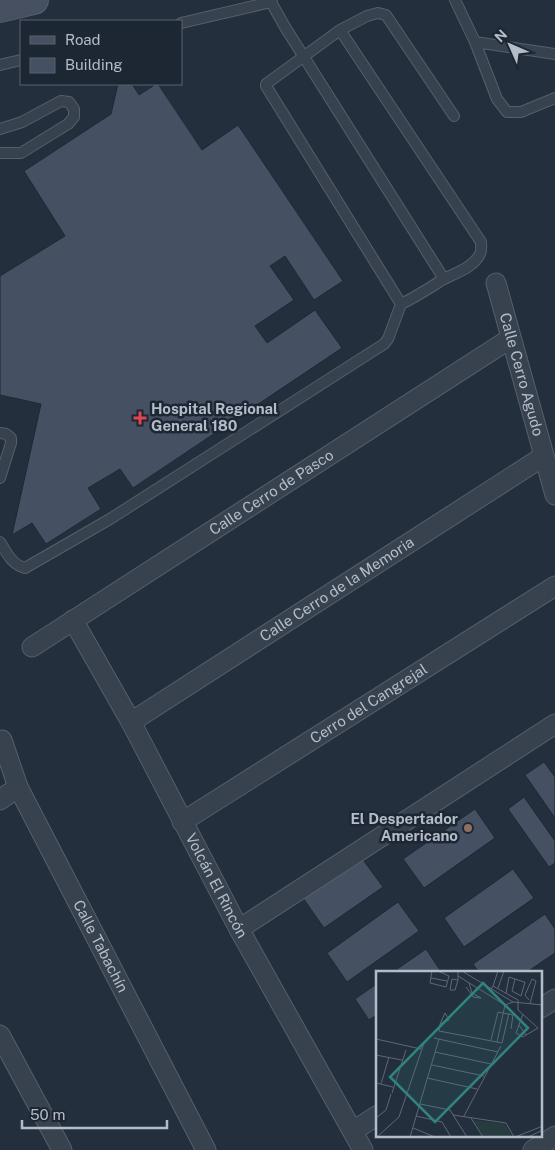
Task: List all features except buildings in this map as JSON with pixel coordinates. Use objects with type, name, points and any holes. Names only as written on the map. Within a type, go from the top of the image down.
[{"type":"main road","points":[[0,8],[34,0]]},
{"type":"street","name":"Calle Cerro Agudo","points":[[496,283],[555,494]]},
{"type":"street","name":"Calle Cerro de Pasco","points":[[32,647],[511,338]]},
{"type":"street","name":"Calle Cerro de la Memoria","points":[[130,722],[544,456]]},
{"type":"street","name":"Cerro del Cangrejal","points":[[182,822],[555,586]]},
{"type":"street","name":"Volcán El Rincón","points":[[73,620],[130,722],[239,929],[364,1150]]},
{"type":"street","points":[[239,929],[555,724]]},
{"type":"street","name":"Calle Tabachín","points":[[2,740],[18,787],[206,1150]]},
{"type":"street","points":[[0,800],[18,787]]},
{"type":"street","points":[[542,1007],[555,999]]},
{"type":"street","points":[[0,1035],[62,1150]]},
{"type":"street","points":[[354,1131],[376,1116]]},
{"type":"street","points":[[533,1150],[555,1136]]},
{"type":"lane","points":[[455,0],[475,42],[497,99],[507,112],[520,112],[555,98]]},
{"type":"lane","points":[[182,23],[272,1],[284,27],[444,280]]},
{"type":"lane","points":[[401,304],[266,84],[340,30],[367,16],[378,13],[386,15],[454,116]]},
{"type":"lane","points":[[0,542],[12,562],[24,568],[110,519],[384,344],[388,339],[401,304],[463,271],[481,253],[482,242],[340,30]]},
{"type":"lane","points":[[475,42],[555,54]]},
{"type":"lane","points":[[0,65],[20,60]]},
{"type":"lane","points":[[0,129],[22,122],[61,101],[69,102],[74,109],[74,117],[68,124],[21,153],[0,153]]},
{"type":"lane","points":[[0,433],[6,434],[10,438],[11,443],[0,478]]},
{"type":"place","name":"Hospital Regional General 180","points":[[140,418]]},
{"type":"place","name":"El Despertador Americano","points":[[468,828]]}]
